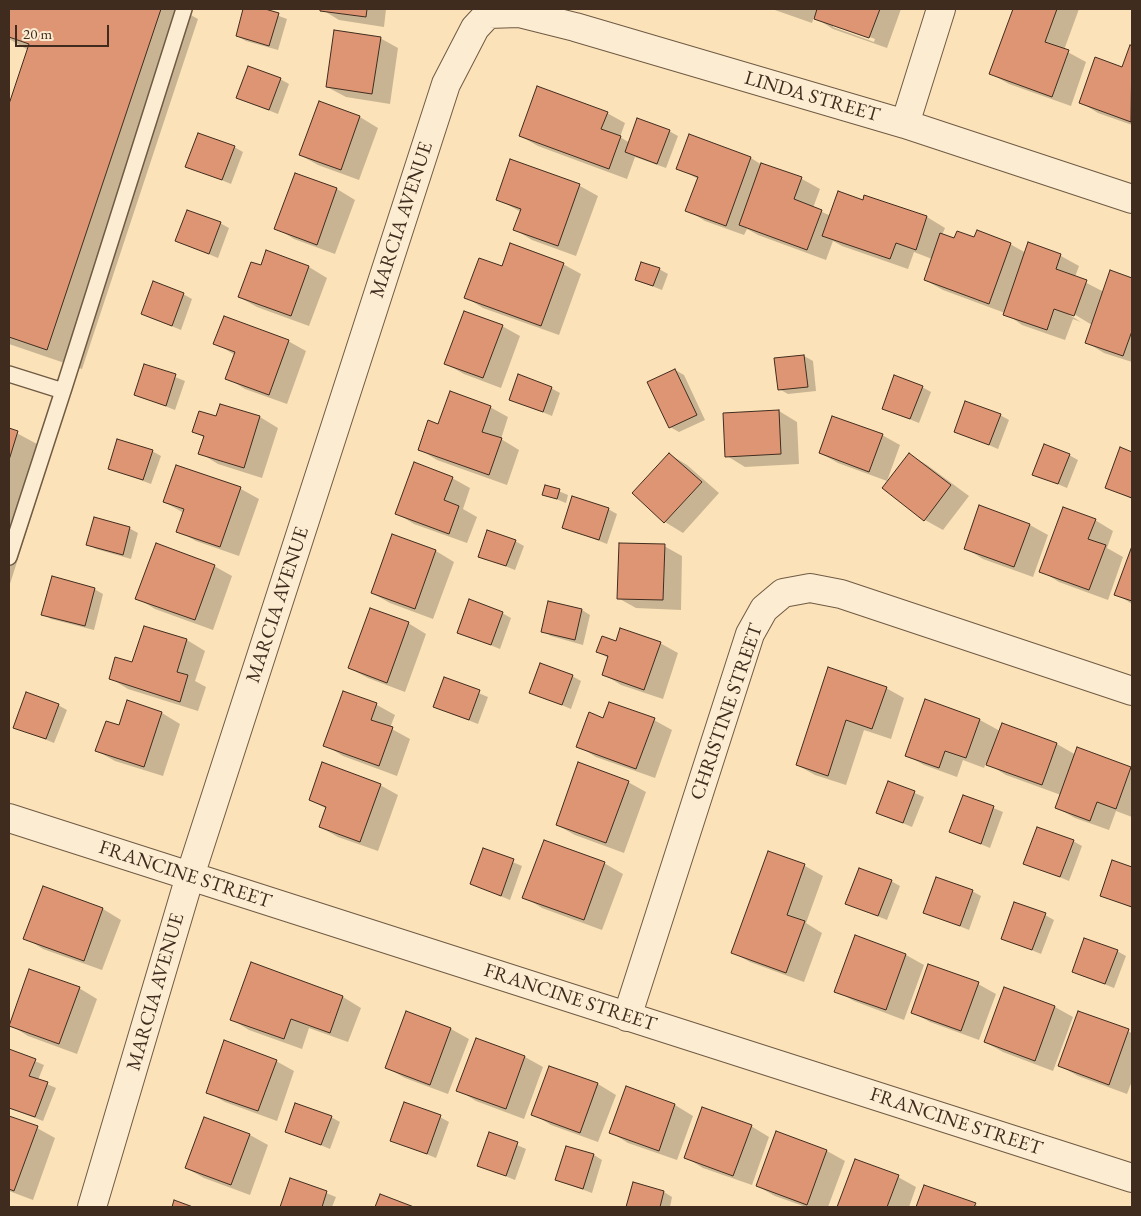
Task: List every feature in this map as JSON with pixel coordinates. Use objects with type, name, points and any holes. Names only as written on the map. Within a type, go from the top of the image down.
[{"type":"street","points":[[905,124],[941,9]]},
{"type":"street","name":"LINDA STREET","points":[[488,14],[519,13],[575,27],[905,124],[1132,199]]},
{"type":"street","name":"MARCIA AVENUE","points":[[92,1207],[190,876],[446,84],[475,28],[488,14]]},
{"type":"street","name":"CHRISTINE STREET","points":[[627,1016],[750,634],[764,609],[783,593],[810,588],[841,594],[1132,691]]},
{"type":"street","name":"FRANCINE STREET","points":[[9,818],[1132,1178]]},
{"type":"lane","points":[[9,558],[64,391],[184,9]]},
{"type":"lane","points":[[9,374],[64,391]]},
{"type":"building","points":[[9,9],[161,9],[47,350],[9,337],[9,104],[29,44],[9,37]]},
{"type":"building","points":[[243,9],[265,9],[279,13],[269,46],[236,36]]},
{"type":"building","points":[[320,9],[367,9],[366,17],[320,11]]},
{"type":"building","points":[[817,9],[880,9],[869,38],[814,19]]},
{"type":"building","points":[[1013,9],[1057,9],[1045,42],[1069,50],[1052,97],[989,74]]},
{"type":"building","points":[[334,30],[381,37],[372,94],[326,87]]},
{"type":"building","points":[[1130,45],[1132,46],[1131,122],[1079,103],[1095,57],[1122,67]]},
{"type":"building","points":[[248,66],[281,78],[269,110],[236,98]]},
{"type":"building","points":[[537,86],[608,112],[601,129],[621,136],[609,169],[519,136]]},
{"type":"building","points":[[319,101],[360,116],[341,170],[299,155]]},
{"type":"building","points":[[637,118],[670,130],[657,164],[625,152]]},
{"type":"building","points":[[198,133],[235,146],[222,180],[185,167]]},
{"type":"building","points":[[689,134],[751,157],[726,226],[685,211],[698,177],[676,169]]},
{"type":"building","points":[[510,159],[580,184],[558,246],[513,230],[521,209],[496,200]]},
{"type":"building","points":[[761,163],[802,177],[794,199],[822,210],[807,250],[739,225]]},
{"type":"building","points":[[295,173],[337,188],[317,245],[274,229]]},
{"type":"building","points":[[838,191],[863,200],[864,195],[927,216],[916,250],[896,243],[890,259],[822,236]]},
{"type":"building","points":[[187,210],[221,222],[209,254],[175,241]]},
{"type":"building","points":[[977,230],[1011,243],[989,304],[924,280],[940,233],[954,238],[957,231],[974,237]]},
{"type":"building","points":[[1028,242],[1061,254],[1056,269],[1087,280],[1074,316],[1054,309],[1047,330],[1003,315]]},
{"type":"building","points":[[510,243],[564,263],[541,326],[464,298],[479,258],[502,266]]},
{"type":"building","points":[[266,250],[309,266],[291,316],[238,297],[251,262],[261,265]]},
{"type":"building","points":[[641,262],[660,268],[653,286],[635,280]]},
{"type":"building","points":[[1110,270],[1132,278],[1132,331],[1123,356],[1085,343]]},
{"type":"building","points":[[153,281],[184,293],[172,326],[141,314]]},
{"type":"building","points":[[464,311],[503,325],[483,378],[444,364]]},
{"type":"building","points":[[224,316],[289,340],[269,395],[225,379],[235,352],[213,344]]},
{"type":"building","points":[[804,355],[808,387],[778,390],[774,358]]},
{"type":"building","points":[[144,364],[176,374],[166,406],[134,395]]},
{"type":"building","points":[[675,369],[697,415],[669,428],[647,382]]},
{"type":"building","points":[[518,374],[552,387],[543,412],[509,400]]},
{"type":"building","points":[[894,375],[923,386],[910,419],[882,409]]},
{"type":"building","points":[[450,391],[491,406],[482,432],[502,438],[489,475],[418,450],[428,420],[438,424]]},
{"type":"building","points":[[965,401],[1001,414],[989,445],[954,432]]},
{"type":"building","points":[[220,404],[260,416],[244,468],[198,454],[204,436],[192,432],[199,411],[216,416]]},
{"type":"building","points":[[779,410],[781,454],[725,457],[723,413]]},
{"type":"building","points":[[832,416],[883,434],[869,472],[819,453]]},
{"type":"building","points":[[9,428],[18,431],[9,460]]},
{"type":"building","points":[[117,439],[153,450],[143,480],[108,469]]},
{"type":"building","points":[[1044,444],[1070,454],[1058,484],[1032,475]]},
{"type":"building","points":[[1120,447],[1132,452],[1132,498],[1105,488]]},
{"type":"building","points":[[669,453],[702,482],[664,523],[632,493]]},
{"type":"building","points":[[909,453],[951,485],[924,521],[882,488]]},
{"type":"building","points":[[414,462],[453,477],[444,500],[459,506],[449,534],[395,514]]},
{"type":"building","points":[[176,465],[241,487],[220,547],[176,532],[184,509],[163,502]]},
{"type":"building","points":[[545,485],[560,489],[557,499],[542,495]]},
{"type":"building","points":[[572,496],[609,508],[599,540],[562,528]]},
{"type":"building","points":[[979,505],[1030,524],[1014,567],[964,549]]},
{"type":"building","points":[[1063,507],[1096,519],[1088,539],[1106,545],[1089,590],[1039,572]]},
{"type":"building","points":[[94,517],[130,527],[123,555],[86,545]]},
{"type":"building","points":[[487,530],[516,540],[506,566],[478,557]]},
{"type":"building","points":[[392,534],[436,550],[415,609],[371,593]]},
{"type":"building","points":[[156,543],[215,565],[195,620],[135,599]]},
{"type":"building","points":[[619,543],[665,544],[663,600],[617,599]]},
{"type":"building","points":[[1132,546],[1132,601],[1114,595]]},
{"type":"building","points":[[52,576],[95,588],[85,626],[41,615]]},
{"type":"building","points":[[469,599],[503,612],[491,645],[457,633]]},
{"type":"building","points":[[548,601],[582,609],[575,640],[541,632]]},
{"type":"building","points":[[370,608],[409,622],[387,683],[348,668]]},
{"type":"building","points":[[144,626],[187,639],[177,672],[188,675],[180,702],[109,679],[115,657],[132,662]]},
{"type":"building","points":[[620,628],[661,642],[644,690],[602,675],[608,656],[596,652],[602,636],[616,641]]},
{"type":"building","points":[[540,663],[573,675],[562,705],[529,693]]},
{"type":"building","points":[[828,667],[887,687],[872,729],[846,720],[828,776],[796,765]]},
{"type":"building","points":[[444,677],[480,690],[469,720],[433,707]]},
{"type":"building","points":[[343,691],[377,703],[371,720],[393,727],[379,766],[323,746]]},
{"type":"building","points":[[26,692],[59,704],[46,739],[13,728]]},
{"type":"building","points":[[925,699],[980,719],[966,758],[945,751],[939,768],[905,756]]},
{"type":"building","points":[[127,700],[162,712],[144,767],[95,751],[106,721],[119,725]]},
{"type":"building","points":[[609,702],[655,718],[636,769],[576,747],[589,712],[603,718]]},
{"type":"building","points":[[1002,723],[1057,743],[1042,785],[986,765]]},
{"type":"building","points":[[1077,747],[1131,767],[1116,809],[1097,802],[1090,821],[1055,808]]},
{"type":"building","points":[[322,762],[381,784],[360,842],[319,827],[326,807],[309,800]]},
{"type":"building","points":[[578,762],[629,781],[606,843],[556,825]]},
{"type":"building","points":[[888,781],[915,791],[903,823],[876,813]]},
{"type":"building","points":[[963,795],[994,806],[981,844],[949,832]]},
{"type":"building","points":[[1037,827],[1074,840],[1060,877],[1023,864]]},
{"type":"building","points":[[544,840],[605,862],[584,920],[522,898]]},
{"type":"building","points":[[483,848],[514,859],[501,896],[470,884]]},
{"type":"building","points":[[768,851],[805,864],[787,915],[805,921],[786,973],[731,953]]},
{"type":"building","points":[[1112,860],[1132,867],[1132,907],[1100,896]]},
{"type":"building","points":[[859,868],[892,880],[878,916],[845,904]]},
{"type":"building","points":[[936,877],[973,890],[960,926],[923,913]]},
{"type":"building","points":[[43,886],[103,908],[84,961],[23,939]]},
{"type":"building","points":[[1014,902],[1046,913],[1032,950],[1001,939]]},
{"type":"building","points":[[855,935],[906,954],[886,1010],[834,992]]},
{"type":"building","points":[[1084,938],[1118,950],[1105,984],[1072,972]]},
{"type":"building","points":[[251,962],[343,996],[330,1033],[291,1019],[284,1039],[230,1020]]},
{"type":"building","points":[[928,964],[979,982],[961,1031],[911,1013]]},
{"type":"building","points":[[29,969],[80,987],[59,1044],[9,1026]]},
{"type":"building","points":[[1004,987],[1055,1006],[1035,1061],[984,1042]]},
{"type":"building","points":[[406,1011],[451,1028],[430,1085],[385,1068]]},
{"type":"building","points":[[1078,1011],[1129,1029],[1109,1085],[1058,1066]]},
{"type":"building","points":[[476,1038],[525,1056],[506,1109],[456,1091]]},
{"type":"building","points":[[224,1040],[277,1060],[258,1111],[206,1093]]},
{"type":"building","points":[[9,1049],[36,1059],[29,1076],[48,1082],[35,1117],[9,1108]]},
{"type":"building","points":[[549,1066],[598,1083],[580,1133],[531,1115]]},
{"type":"building","points":[[626,1086],[675,1104],[659,1151],[609,1133]]},
{"type":"building","points":[[404,1102],[441,1115],[427,1154],[390,1141]]},
{"type":"building","points":[[295,1103],[332,1116],[321,1145],[285,1132]]},
{"type":"building","points":[[702,1107],[752,1125],[733,1176],[684,1158]]},
{"type":"building","points":[[9,1116],[38,1126],[14,1191],[9,1189]]},
{"type":"building","points":[[204,1117],[250,1134],[231,1185],[185,1168]]},
{"type":"building","points":[[776,1131],[827,1150],[807,1205],[756,1186]]},
{"type":"building","points":[[489,1132],[518,1142],[506,1176],[477,1166]]},
{"type":"building","points":[[566,1146],[594,1154],[583,1189],[555,1180]]},
{"type":"building","points":[[855,1159],[899,1175],[887,1207],[837,1207]]},
{"type":"building","points":[[290,1178],[327,1191],[322,1207],[280,1207]]},
{"type":"building","points":[[633,1182],[664,1191],[660,1207],[626,1207]]},
{"type":"building","points":[[924,1185],[976,1203],[974,1207],[916,1207]]},
{"type":"building","points":[[380,1194],[414,1207],[375,1207]]},
{"type":"building","points":[[174,1200],[193,1207],[172,1207]]}]
